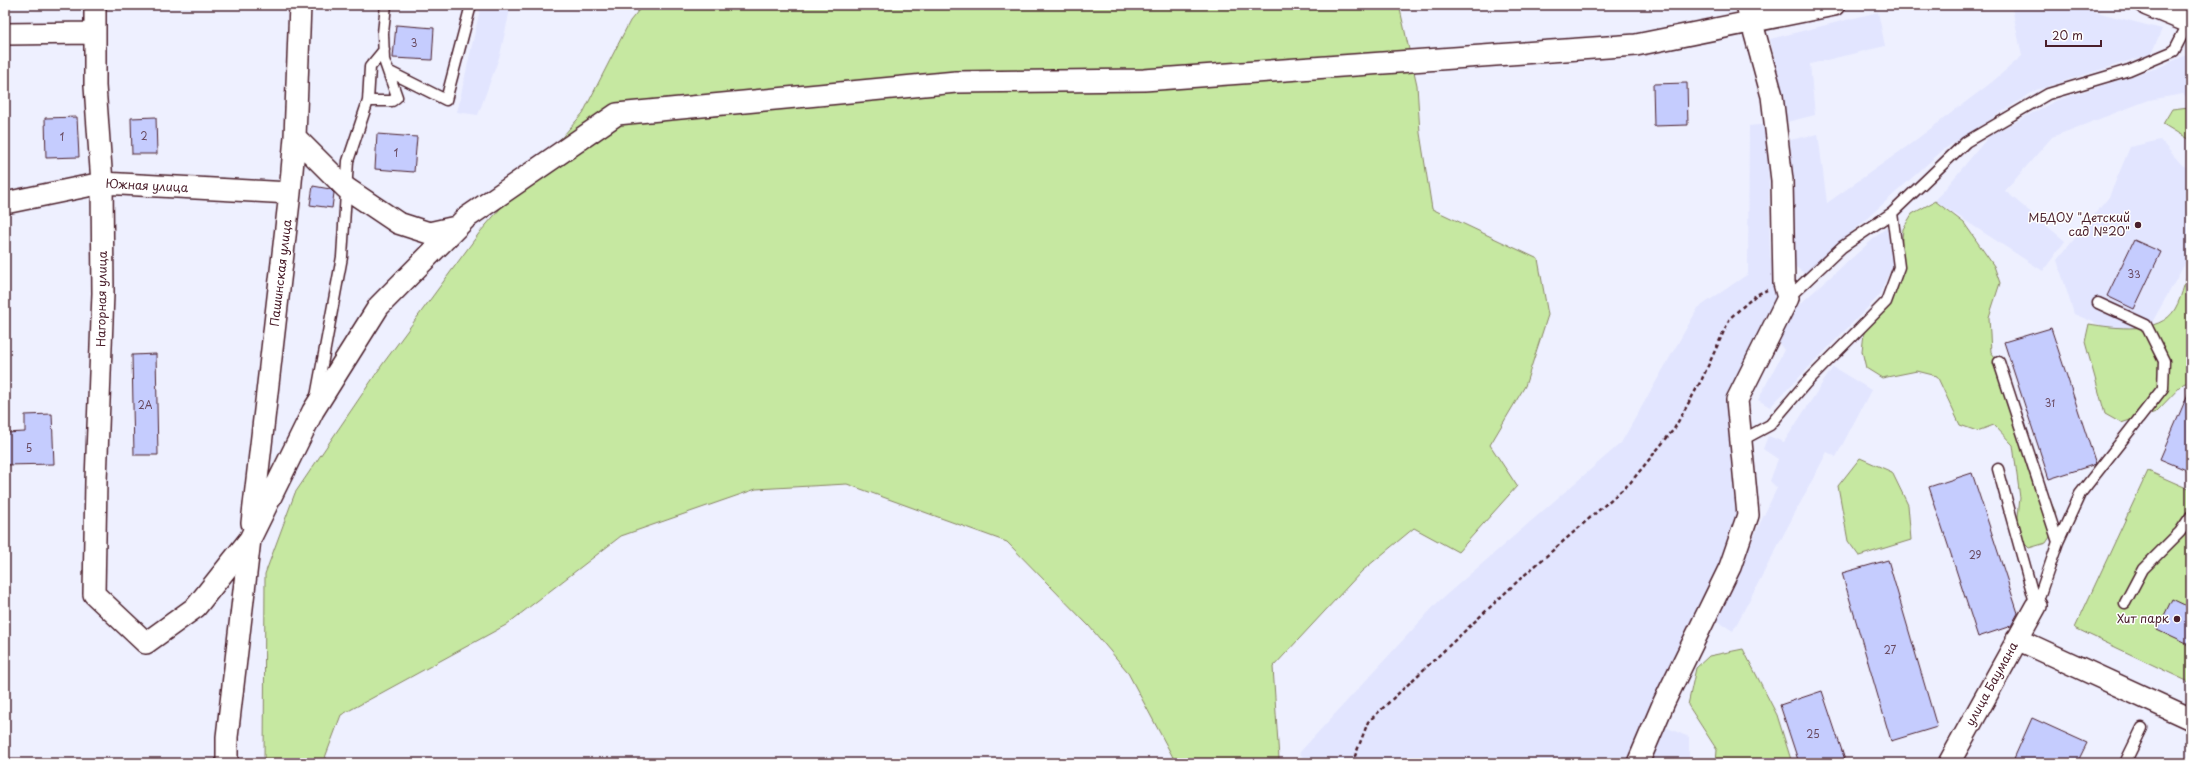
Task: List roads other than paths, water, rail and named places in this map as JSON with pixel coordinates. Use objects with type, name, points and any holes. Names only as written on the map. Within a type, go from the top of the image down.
[{"type":"street","name":"Нагорная улица","points":[[95,5],[95,86],[102,183],[103,293],[96,481],[94,594],[146,643],[196,607],[250,540]]},
{"type":"street","name":"Пашинская улица","points":[[227,763],[227,737],[290,193],[295,137],[300,5]]},
{"type":"street","points":[[250,540],[313,410],[379,306],[466,218],[617,114],[956,82],[1144,80],[1636,45],[1749,14],[1834,5]]},
{"type":"street","points":[[2147,5],[2190,22]]},
{"type":"street","points":[[1638,763],[1664,702],[1730,567],[1748,515],[1737,400],[1786,290],[1782,180],[1772,96],[1749,14]]},
{"type":"street","points":[[5,34],[95,33]]},
{"type":"street","points":[[295,137],[346,188],[398,223],[429,233],[456,227]]},
{"type":"street","name":"Южная улица","points":[[5,203],[102,183],[290,193]]},
{"type":"street","name":"улица Баумана","points":[[1949,763],[2036,606]]},
{"type":"street","points":[[2017,639],[2191,719]]},
{"type":"lane","points":[[368,101],[392,102],[397,97],[384,60],[386,5]]},
{"type":"lane","points":[[388,71],[446,100],[471,5]]},
{"type":"lane","points":[[1786,290],[1842,247],[1892,213],[1966,142],[2048,94],[2129,70],[2174,51],[2190,22]]},
{"type":"lane","points":[[313,410],[342,256],[348,161],[368,101],[370,67],[384,50]]},
{"type":"lane","points":[[1742,440],[1770,425],[1805,384],[1886,302],[1899,267],[1892,213]]},
{"type":"lane","points":[[2036,606],[2058,542],[2080,494],[2163,388],[2164,361],[2146,325],[2098,303]]},
{"type":"lane","points":[[1999,362],[2058,542]]},
{"type":"lane","points":[[1998,469],[2036,606]]},
{"type":"lane","points":[[2125,603],[2143,569],[2180,532],[2191,516]]},
{"type":"lane","points":[[2125,763],[2142,728]]},
{"type":"place","name":"МБДОУ \"Детский сад №20\"","points":[[2138,225]]},
{"type":"place","name":"Хит парк","points":[[2177,619]]}]
